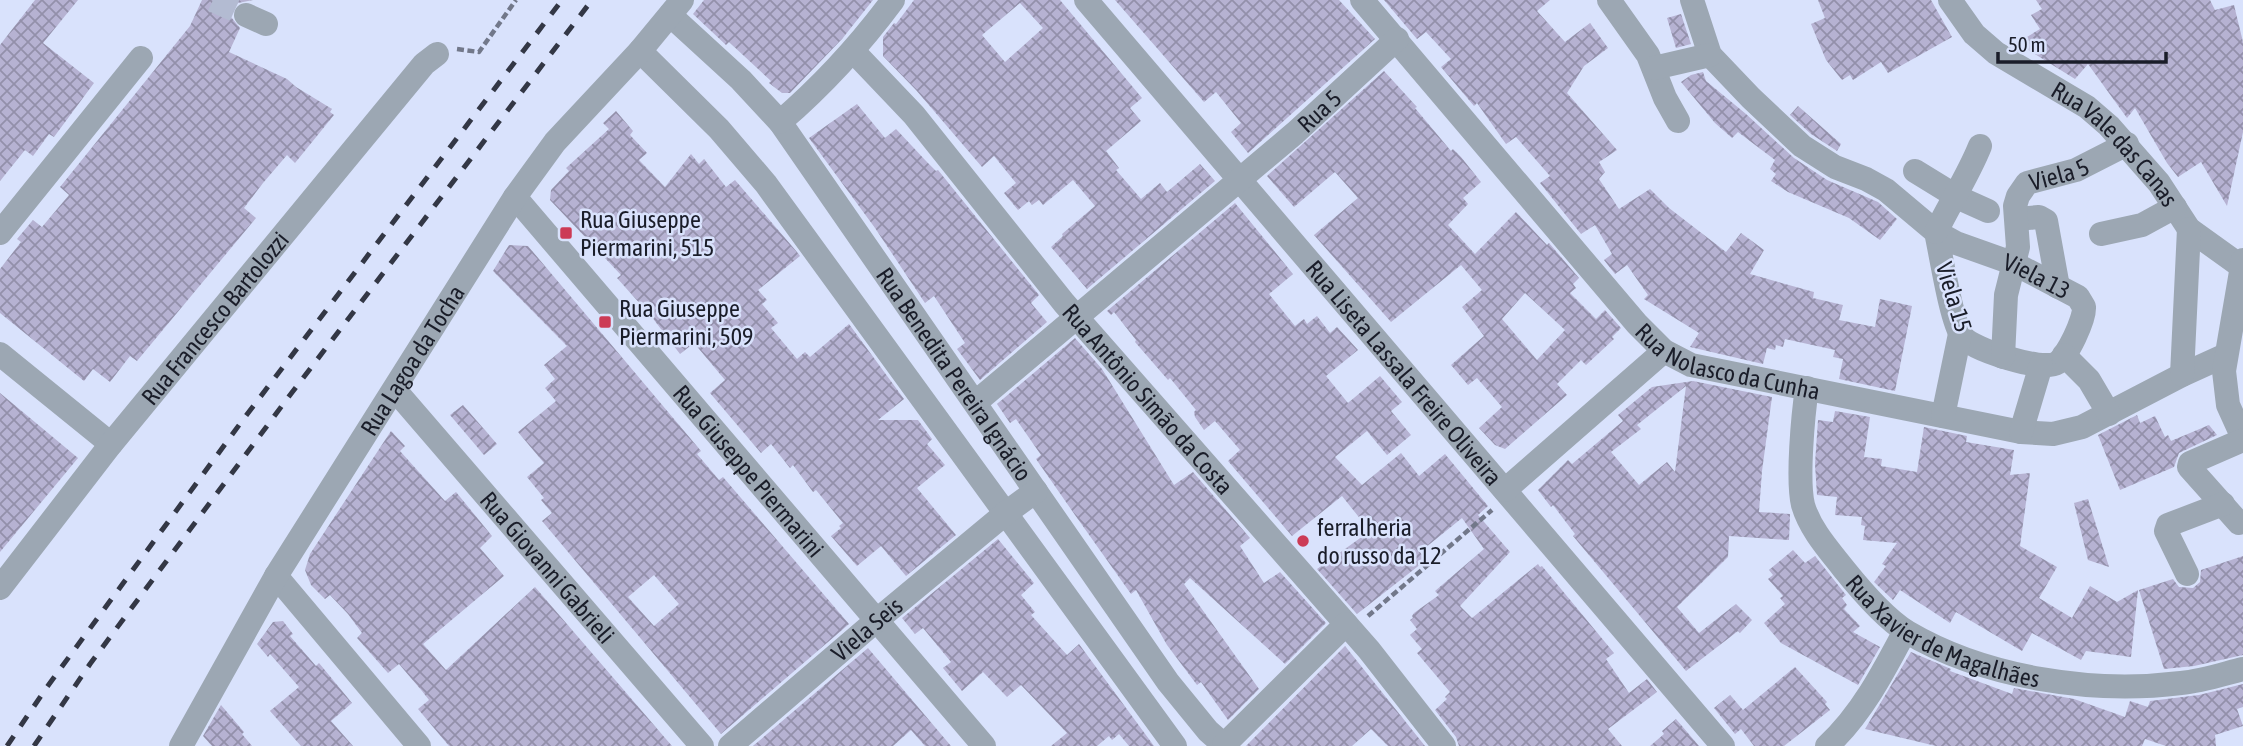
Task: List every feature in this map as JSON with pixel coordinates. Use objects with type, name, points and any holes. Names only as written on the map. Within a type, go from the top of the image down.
[{"type":"street","points":[[780,122],[854,52],[892,0]]},
{"type":"street","name":"Rua Liseta Lassala Freire Oliveira","points":[[1087,0],[1723,746]]},
{"type":"street","name":"Rua Nolasco da Cunha","points":[[1362,0],[1637,324],[1664,351],[1690,365],[2021,432],[2053,434],[2070,431],[2109,414],[2226,355]]},
{"type":"street","points":[[1609,0],[1654,68],[1665,98],[1678,121]]},
{"type":"street","points":[[1654,68],[1710,55],[1692,0]]},
{"type":"street","name":"Rua Vale das Canas","points":[[1950,0],[1974,34],[1996,53],[2087,107],[2127,144],[2159,183],[2189,229],[2242,264]]},
{"type":"street","name":"Rua Lagoa da Tocha","points":[[181,746],[276,576],[515,197],[555,142],[676,8]]},
{"type":"street","name":"Rua Benedita Pereira Ignácio","points":[[676,8],[780,122],[1168,682],[1224,746]]},
{"type":"street","name":"Rua 5","points":[[976,402],[1317,114],[1397,39]]},
{"type":"street","name":"Rua Benedita Pereira Ignácio","points":[[640,51],[719,129],[766,184],[1175,746]]},
{"type":"street","name":"Rua Antônio Simão da Costa","points":[[854,52],[914,115],[1076,316],[1349,627],[1444,746]]},
{"type":"street","name":"Rua Francesco Bartolozzi","points":[[0,588],[111,444],[424,64],[437,54]]},
{"type":"street","name":"Viela 13","points":[[1710,55],[1802,146],[1835,167],[1886,190],[1936,232],[1956,243],[2015,264],[2078,297],[2084,307],[2083,321],[2064,355]]},
{"type":"street","points":[[0,233],[141,58]]},
{"type":"street","name":"Viela 5","points":[[2003,357],[2006,295],[2018,247],[2016,202],[2027,183],[2085,167],[2127,144]]},
{"type":"street","points":[[1936,232],[1980,146]]},
{"type":"street","points":[[1915,171],[1954,195],[1988,211]]},
{"type":"street","name":"Rua Giuseppe Piermarini","points":[[515,197],[984,746]]},
{"type":"street","points":[[2101,234],[2142,225],[2175,207]]},
{"type":"street","points":[[2017,219],[2039,217],[2046,221],[2058,287]]},
{"type":"street","points":[[2182,375],[2189,229]]},
{"type":"street","name":"Viela 15","points":[[1936,232],[1960,334],[1978,348],[2003,357],[2041,365]]},
{"type":"street","points":[[2239,523],[2189,465],[2243,439],[2228,405],[2224,371],[2242,264]]},
{"type":"street","points":[[1942,416],[1960,334]]},
{"type":"street","points":[[1508,492],[1664,351]]},
{"type":"street","points":[[0,354],[111,444]]},
{"type":"street","points":[[2021,432],[2041,365],[2055,365],[2064,355],[2089,380],[2109,414]]},
{"type":"street","name":"Rua Xavier de Magalhães","points":[[1807,388],[1801,478],[1803,504],[1807,514],[1815,531],[1853,580],[1905,631],[1942,649],[1985,664],[2036,678],[2085,685],[2137,687],[2184,683],[2243,669]]},
{"type":"street","name":"Rua Giovanni Gabrieli","points":[[395,390],[702,746]]},
{"type":"street","name":"Viela Seis","points":[[730,746],[877,620],[1006,513],[1037,491]]},
{"type":"street","points":[[2187,574],[2166,531],[2168,525],[2223,504]]},
{"type":"street","points":[[276,576],[419,746]]},
{"type":"street","points":[[1224,746],[1349,627]]},
{"type":"street","points":[[1826,746],[1851,720],[1905,631]]},
{"type":"path","points":[[478,52],[516,0]]},
{"type":"path","points":[[1349,627],[1508,492]]},
{"type":"building","points":[[35,0],[78,0],[43,43],[94,83],[54,137],[49,134],[33,156],[25,150],[0,181],[0,45]]},
{"type":"building","points":[[202,0],[253,0],[238,3],[233,8],[231,17],[240,28],[229,52],[287,79],[332,109],[330,112],[334,115],[295,163],[287,155],[263,183],[244,208],[256,218],[137,361],[130,356],[110,382],[93,369],[84,381],[0,313],[0,269],[21,242],[17,239],[33,220],[42,227],[69,195],[60,187],[190,26]]},
{"type":"building","points":[[704,0],[873,0],[842,39],[790,93],[782,93],[729,42],[726,45],[693,14]]},
{"type":"building","points":[[914,0],[1060,0],[1142,98],[1130,108],[1141,121],[1106,151],[1119,168],[1116,170],[1141,199],[1160,183],[1167,192],[1200,164],[1215,181],[1087,289],[1051,247],[1095,206],[1073,180],[1043,205],[1039,200],[1032,205],[1029,201],[1018,210],[1004,193],[1016,183],[994,156],[982,167],[883,56],[883,37],[894,23],[896,24]],"holes":[[[1020,3],[1043,28],[1005,62],[982,35]]]},
{"type":"building","points":[[1115,0],[1339,0],[1375,39],[1248,153],[1231,132],[1241,123],[1216,92],[1204,102]]},
{"type":"building","points":[[1384,0],[1550,0],[1537,11],[1565,42],[1590,23],[1608,48],[1584,66],[1567,93],[1617,150],[1599,162],[1605,172],[1599,179],[1619,209],[1650,189],[1669,208],[1726,252],[1741,233],[1764,250],[1750,274],[1814,292],[1813,298],[1843,305],[1839,320],[1875,327],[1880,299],[1912,306],[1895,391],[1839,379],[1843,359],[1833,357],[1835,350],[1785,339],[1783,347],[1776,345],[1775,350],[1767,348],[1763,364],[1690,347],[1699,333],[1644,299],[1648,295],[1627,265],[1615,274],[1604,260],[1612,254],[1595,225],[1581,234],[1540,183],[1550,176],[1516,137],[1506,144],[1477,103],[1474,106],[1441,67],[1451,59],[1426,32],[1417,39]]},
{"type":"building","points":[[1818,0],[1931,0],[1952,37],[1888,73],[1881,62],[1853,80],[1850,75],[1842,80],[1826,60],[1811,24],[1825,18]]},
{"type":"building","points":[[2036,0],[2210,0],[2215,10],[2234,5],[2243,42],[2243,132],[2227,206],[2201,162],[2178,177],[2135,108],[2127,118],[2088,64],[2075,79],[2017,43],[2040,29],[2031,15],[2042,9]]},
{"type":"building","points":[[1681,14],[1691,44],[1676,48],[1667,18]]},
{"type":"building","points":[[1384,71],[1417,107],[1415,108],[1451,151],[1453,149],[1461,157],[1481,182],[1463,198],[1468,204],[1448,225],[1475,254],[1516,212],[1547,245],[1549,243],[1579,278],[1573,284],[1576,288],[1570,293],[1596,319],[1605,310],[1621,328],[1612,337],[1614,339],[1586,365],[1581,360],[1557,384],[1567,395],[1505,449],[1495,445],[1479,428],[1502,407],[1477,378],[1468,385],[1451,365],[1484,336],[1462,307],[1482,290],[1461,265],[1391,322],[1314,235],[1358,198],[1335,172],[1294,207],[1267,176]],"holes":[[[1525,293],[1565,330],[1537,360],[1502,319]]]},
{"type":"building","points":[[1703,72],[1706,81],[1794,158],[1827,180],[1878,202],[1897,219],[1880,240],[1849,218],[1788,192],[1771,181],[1776,174],[1770,169],[1775,160],[1738,132],[1732,138],[1715,123],[1681,82],[1691,75]]},
{"type":"building","points":[[857,104],[885,138],[896,129],[936,171],[938,170],[1039,295],[1031,303],[1047,322],[980,380],[957,349],[965,343],[934,296],[925,303],[875,228],[809,138]]},
{"type":"building","points":[[1798,106],[1841,144],[1837,151],[1811,134],[1790,115]]},
{"type":"building","points":[[616,111],[633,131],[630,135],[647,153],[639,160],[665,187],[691,154],[699,164],[704,159],[726,187],[735,180],[800,256],[758,290],[767,300],[762,304],[778,323],[771,328],[797,359],[805,352],[810,357],[849,324],[904,399],[878,420],[918,420],[932,439],[927,444],[945,465],[917,488],[956,535],[906,576],[881,546],[857,566],[831,536],[843,523],[816,490],[813,492],[793,465],[790,468],[771,444],[761,453],[710,393],[725,380],[694,343],[680,354],[617,278],[621,275],[550,200],[551,190],[569,171],[566,168],[609,129],[603,123]]},
{"type":"building","points":[[1235,203],[1293,274],[1269,294],[1295,326],[1304,319],[1307,324],[1317,316],[1330,333],[1337,327],[1358,350],[1326,376],[1348,403],[1380,376],[1402,402],[1391,411],[1411,435],[1387,455],[1367,431],[1335,457],[1362,485],[1401,453],[1419,476],[1445,454],[1488,506],[1478,515],[1510,552],[1460,606],[1472,618],[1538,564],[1542,566],[1614,653],[1606,659],[1629,693],[1647,679],[1657,692],[1608,729],[1622,746],[1459,746],[1456,737],[1435,710],[1447,699],[1445,697],[1450,692],[1417,653],[1422,649],[1410,635],[1417,629],[1410,620],[1414,613],[1439,595],[1435,591],[1484,549],[1462,518],[1420,552],[1426,560],[1357,614],[1317,569],[1370,531],[1342,496],[1292,536],[1228,461],[1240,450],[1215,421],[1204,430],[1195,417],[1196,410],[1170,378],[1168,380],[1135,342],[1114,312],[1111,315],[1107,311]]},
{"type":"building","points":[[509,245],[528,246],[701,451],[697,454],[719,480],[723,477],[849,624],[721,734],[542,521],[552,513],[527,477],[544,463],[518,432],[556,401],[545,388],[555,379],[544,365],[567,346],[493,271]],"holes":[[[654,575],[679,604],[654,626],[628,597]]]},
{"type":"building","points":[[1075,338],[1102,369],[1174,485],[1193,472],[1250,538],[1240,546],[1264,583],[1280,572],[1326,623],[1285,664],[1190,578],[1184,584],[1259,689],[1228,720],[1201,682],[1197,685],[1167,645],[1136,590],[1131,594],[1075,515],[1036,459],[1041,455],[1016,419],[1010,423],[997,404]]},
{"type":"building","points":[[1693,381],[1772,397],[1759,512],[1790,514],[1789,540],[1729,536],[1728,557],[1677,607],[1699,633],[1736,604],[1752,620],[1740,633],[1738,631],[1686,671],[1573,536],[1575,534],[1553,505],[1551,507],[1538,490],[1568,460],[1572,464],[1623,421],[1618,415],[1652,387]],"holes":[[[1686,386],[1675,472],[1667,462],[1639,485],[1611,452],[1641,429],[1637,425]]]},
{"type":"building","points":[[0,393],[78,458],[0,552]]},
{"type":"building","points":[[463,405],[497,444],[484,455],[450,415]]},
{"type":"building","points":[[1835,411],[1870,417],[1864,457],[1882,459],[1881,466],[1917,472],[1924,427],[1967,436],[1966,442],[2014,450],[2010,475],[2030,473],[2020,546],[2057,567],[2039,598],[2072,618],[2090,586],[2117,602],[2138,590],[2131,657],[2086,651],[2081,660],[2032,633],[2022,651],[1956,612],[1950,623],[1900,590],[1893,600],[1874,582],[1886,566],[1882,564],[1897,543],[1863,540],[1865,526],[1861,525],[1862,517],[1835,515],[1837,497],[1817,495],[1815,464],[1818,420],[1833,422]]},
{"type":"building","points":[[2137,415],[2140,423],[2155,416],[2165,437],[2168,435],[2171,441],[2209,425],[2217,435],[2179,453],[2174,467],[2120,490],[2098,435]]},
{"type":"building","points":[[391,431],[405,446],[400,451],[445,501],[456,492],[492,536],[480,548],[504,576],[423,644],[446,670],[535,587],[672,746],[449,746],[418,709],[429,700],[422,691],[399,664],[388,673],[357,638],[362,633],[348,614],[330,595],[325,599],[311,585],[305,570],[310,554]]},
{"type":"building","points":[[2088,499],[2109,567],[2088,560],[2074,503]]},
{"type":"building","points":[[998,539],[1034,583],[1021,595],[1035,612],[1031,615],[1067,655],[1079,644],[1154,746],[1129,746],[1119,734],[1112,740],[1109,736],[1097,746],[1051,746],[1067,733],[1021,685],[1007,697],[983,672],[962,691],[943,668],[951,662],[923,628],[915,634],[902,618]]},
{"type":"building","points":[[1793,550],[1805,563],[1815,556],[1846,595],[1842,598],[1847,605],[1844,609],[1860,626],[1853,632],[1880,647],[1858,685],[1781,643],[1764,623],[1785,604],[1780,598],[1783,596],[1768,579],[1773,575],[1769,570]]},
{"type":"building","points":[[2243,556],[2243,655],[2194,666],[2164,669],[2139,590],[2173,579],[2179,587],[2193,588],[2200,582],[2201,570]]},
{"type":"building","points":[[283,621],[293,634],[290,636],[316,666],[319,663],[352,703],[331,721],[353,746],[301,746],[270,711],[299,687],[270,654],[268,657],[257,644],[273,622]]},
{"type":"building","points":[[1345,646],[1425,746],[1388,746],[1371,729],[1352,746],[1246,746]]},
{"type":"building","points":[[868,648],[951,746],[925,746],[911,730],[893,746],[753,746]]},
{"type":"building","points":[[1911,652],[1951,669],[1950,671],[2012,694],[2014,688],[2074,699],[2125,717],[2130,701],[2148,707],[2150,701],[2199,695],[2243,684],[2243,707],[2237,709],[2243,726],[2215,735],[2216,746],[2166,746],[2145,739],[2142,746],[1936,746],[1865,729]]},
{"type":"building","points":[[1795,667],[1827,702],[1825,704],[1830,710],[1784,746],[1754,746],[1741,729],[1735,734],[1714,708],[1730,695],[1743,710]]},
{"type":"building","points":[[221,705],[252,746],[212,746],[203,736]]},
{"type":"building","points":[[1676,719],[1699,746],[1650,746],[1664,734],[1662,731]]},
{"type":"tunnel","points":[[213,0],[246,15]]},
{"type":"railway","points":[[7,746],[47,687],[245,417],[562,0]]},
{"type":"railway","points":[[34,746],[90,664],[287,399],[592,0]]},
{"type":"place","name":"Rua Giuseppe Piermarini, 515","points":[[566,233]]},
{"type":"place","name":"Rua Giuseppe Piermarini, 509","points":[[605,322]]},
{"type":"place","name":"ferralheria do russo da 12","points":[[1303,541]]}]
